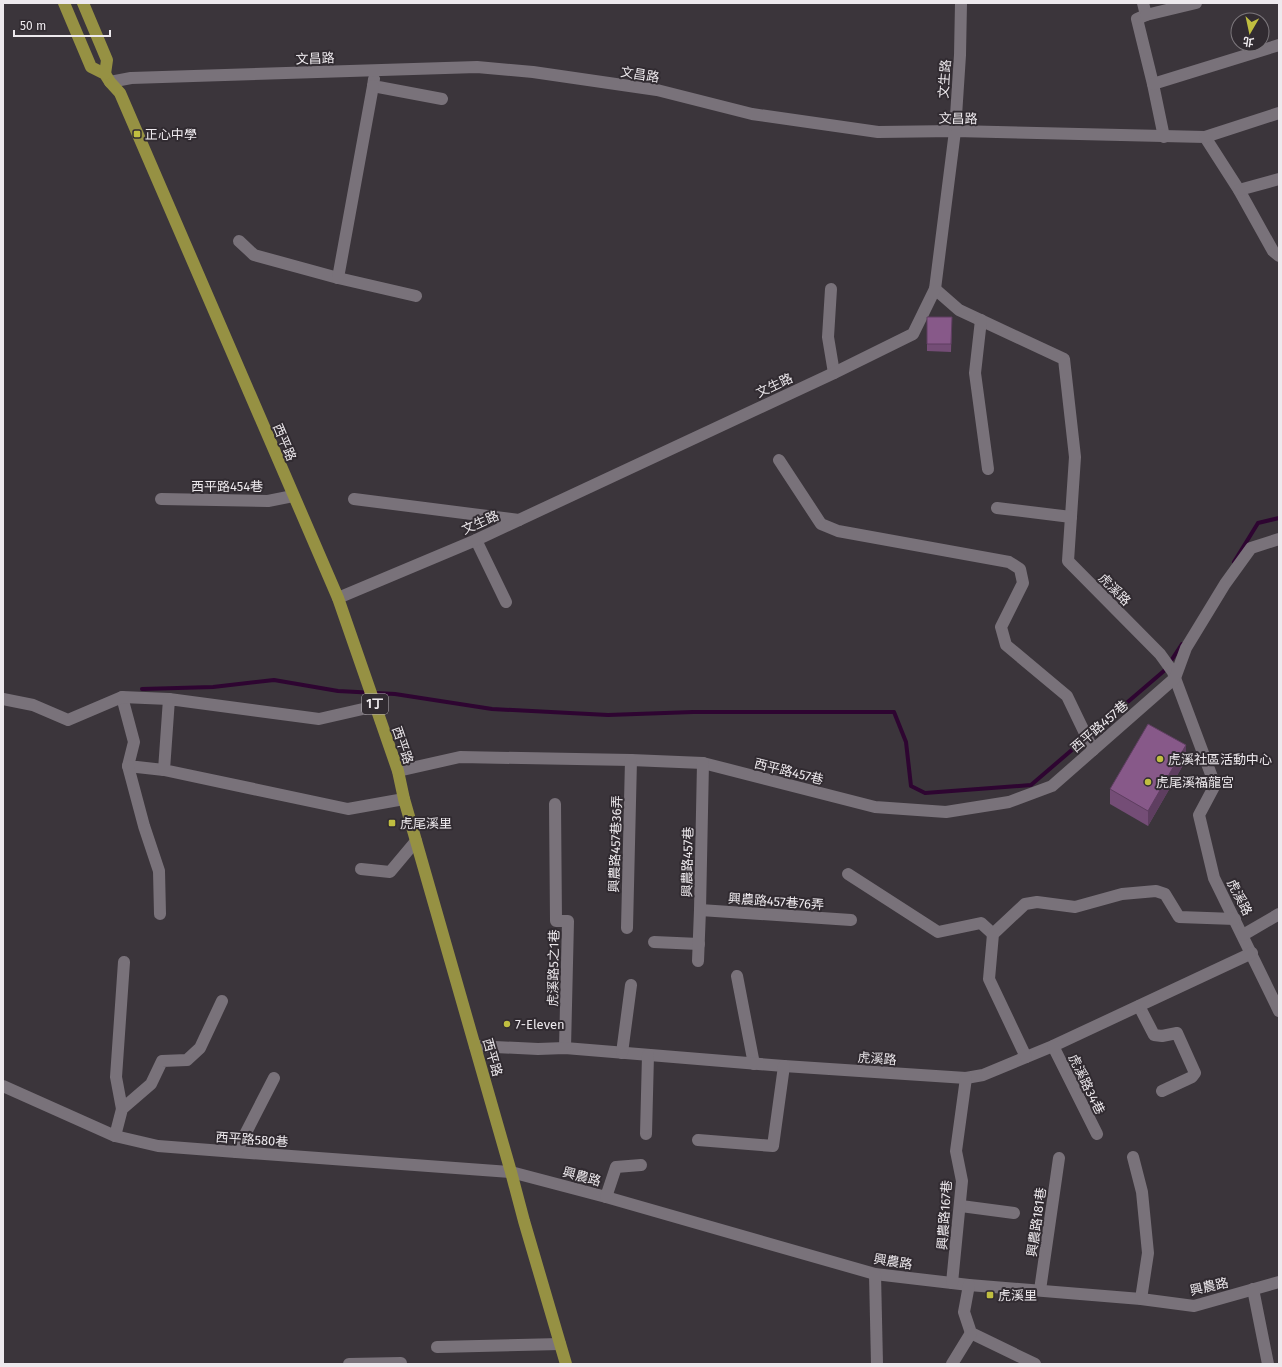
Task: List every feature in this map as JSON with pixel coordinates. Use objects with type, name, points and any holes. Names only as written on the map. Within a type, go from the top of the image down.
[{"type":"main road","name":"西平路","points":[[64,3],[91,67],[107,78],[120,93],[338,598],[398,771],[404,799],[566,1364]]},
{"type":"main road","points":[[83,3],[107,60],[107,78]]},
{"type":"street","name":"文生路","points":[[338,598],[476,540],[913,334],[935,289],[955,131],[960,55],[961,3]]},
{"type":"street","points":[[1143,3],[1146,15]]},
{"type":"street","points":[[1164,137],[1153,84],[1136,19],[1146,15],[1196,3]]},
{"type":"street","points":[[1153,84],[1279,45]]},
{"type":"street","name":"文昌路","points":[[107,78],[477,67],[533,72],[657,90],[752,114],[878,132],[955,131],[1204,137]]},
{"type":"street","points":[[338,278],[375,70]]},
{"type":"street","points":[[373,86],[442,99]]},
{"type":"street","points":[[1277,252],[1204,137],[1279,113]]},
{"type":"street","points":[[1239,190],[1279,179]]},
{"type":"street","points":[[239,242],[254,255],[338,278],[416,296]]},
{"type":"street","points":[[831,289],[828,338],[834,372]]},
{"type":"street","name":"虎溪路","points":[[935,289],[959,310],[1064,359],[1075,457],[1068,561],[1160,654],[1174,675],[1215,785],[1199,815],[1214,878],[1252,952],[1279,1011]]},
{"type":"street","points":[[981,320],[974,372],[988,468]]},
{"type":"street","points":[[779,460],[821,524],[838,532],[1009,562],[1020,569],[1023,583],[1000,627],[1006,645],[1067,696],[1093,750]]},
{"type":"street","name":"西平路454巷","points":[[161,500],[268,501],[293,496]]},
{"type":"street","points":[[354,499],[519,520]]},
{"type":"street","points":[[997,508],[1071,517]]},
{"type":"street","points":[[1174,675],[1186,648],[1225,584],[1251,548],[1279,539]]},
{"type":"street","points":[[476,540],[506,602]]},
{"type":"street","name":"西平路457巷","points":[[398,771],[460,757],[631,760],[703,763],[875,807],[946,812],[1009,802],[1052,786],[1162,690],[1174,675]]},
{"type":"street","points":[[3,699],[33,705],[68,720],[122,697],[169,699],[319,719],[376,706]]},
{"type":"street","points":[[122,697],[134,742],[128,766],[144,826],[159,871],[160,914]]},
{"type":"street","points":[[164,770],[169,699]]},
{"type":"street","name":"興農路457巷36弄","points":[[626,928],[631,760]]},
{"type":"street","name":"興農路457巷","points":[[698,962],[703,763]]},
{"type":"street","points":[[128,766],[164,770],[348,809],[404,799]]},
{"type":"street","name":"虎溪路5之1巷","points":[[555,804],[556,921],[568,921],[565,1048]]},
{"type":"street","points":[[361,869],[390,872],[416,841]]},
{"type":"street","points":[[848,874],[938,932],[981,923],[993,934]]},
{"type":"street","points":[[1026,1057],[989,979],[993,934],[1025,904],[1037,902],[1075,907],[1122,894],[1156,892],[1165,894],[1179,917],[1235,918]]},
{"type":"street","name":"興農路457巷76弄","points":[[700,910],[851,920]]},
{"type":"street","points":[[1243,935],[1279,914]]},
{"type":"street","points":[[654,942],[699,944]]},
{"type":"street","name":"虎溪路","points":[[475,1046],[538,1049],[565,1048],[754,1064],[966,1078],[983,1075],[1053,1046],[1252,952]]},
{"type":"street","points":[[116,1136],[122,1109],[116,1076],[124,962]]},
{"type":"street","points":[[737,976],[754,1064]]},
{"type":"street","points":[[622,1053],[631,985]]},
{"type":"street","points":[[122,1109],[151,1084],[162,1061],[187,1060],[200,1048],[222,1001]]},
{"type":"street","points":[[1139,1006],[1154,1035],[1162,1036],[1177,1033],[1195,1073],[1192,1077],[1162,1091]]},
{"type":"street","name":"虎溪路34巷","points":[[1053,1046],[1097,1134]]},
{"type":"street","points":[[646,1134],[648,1055]]},
{"type":"street","points":[[698,1140],[773,1146],[784,1066]]},
{"type":"street","points":[[236,1152],[274,1078]]},
{"type":"street","name":"興農路167巷","points":[[952,1283],[961,1206],[962,1181],[956,1151],[966,1078]]},
{"type":"street","name":"西平路580巷","points":[[3,1086],[116,1136],[158,1146],[511,1172]]},
{"type":"street","points":[[1133,1157],[1142,1192],[1148,1253],[1141,1299]]},
{"type":"street","name":"興農路181巷","points":[[1040,1290],[1059,1158]]},
{"type":"street","points":[[606,1197],[616,1167],[641,1165]]},
{"type":"street","name":"興農路","points":[[511,1172],[606,1197],[875,1274],[969,1285],[1141,1299],[1194,1306],[1279,1282]]},
{"type":"street","points":[[961,1206],[1014,1213]]},
{"type":"street","points":[[875,1274],[877,1364]]},
{"type":"street","points":[[969,1285],[964,1312],[971,1333],[1034,1364]]},
{"type":"street","points":[[1253,1289],[1268,1364]]},
{"type":"street","points":[[952,1364],[971,1333]]},
{"type":"street","points":[[437,1347],[560,1344]]},
{"type":"street","points":[[349,1364],[401,1364]]},
{"type":"building","points":[[927,317],[952,317],[951,344],[927,344]]},
{"type":"building","name":"虎尾溪福龍宮","points":[[1148,724],[1186,745],[1148,811],[1110,789]]},
{"type":"waterway","points":[[1234,562],[1258,523],[1279,518]]},
{"type":"waterway","points":[[142,689],[213,687],[274,680],[338,691],[395,694],[492,709],[608,715],[693,712],[894,712],[906,742],[911,786],[925,793],[1031,785],[1165,670],[1182,644]]},
{"type":"place","name":"正心中學","points":[[137,134]]},
{"type":"place","name":"虎溪社區活動中心","points":[[1160,759]]},
{"type":"place","name":"虎尾溪福龍宮","points":[[1148,782]]},
{"type":"place","name":"虎尾溪里","points":[[392,823]]},
{"type":"place","name":"7-Eleven","points":[[507,1024]]},
{"type":"place","name":"虎溪里","points":[[990,1295]]}]
